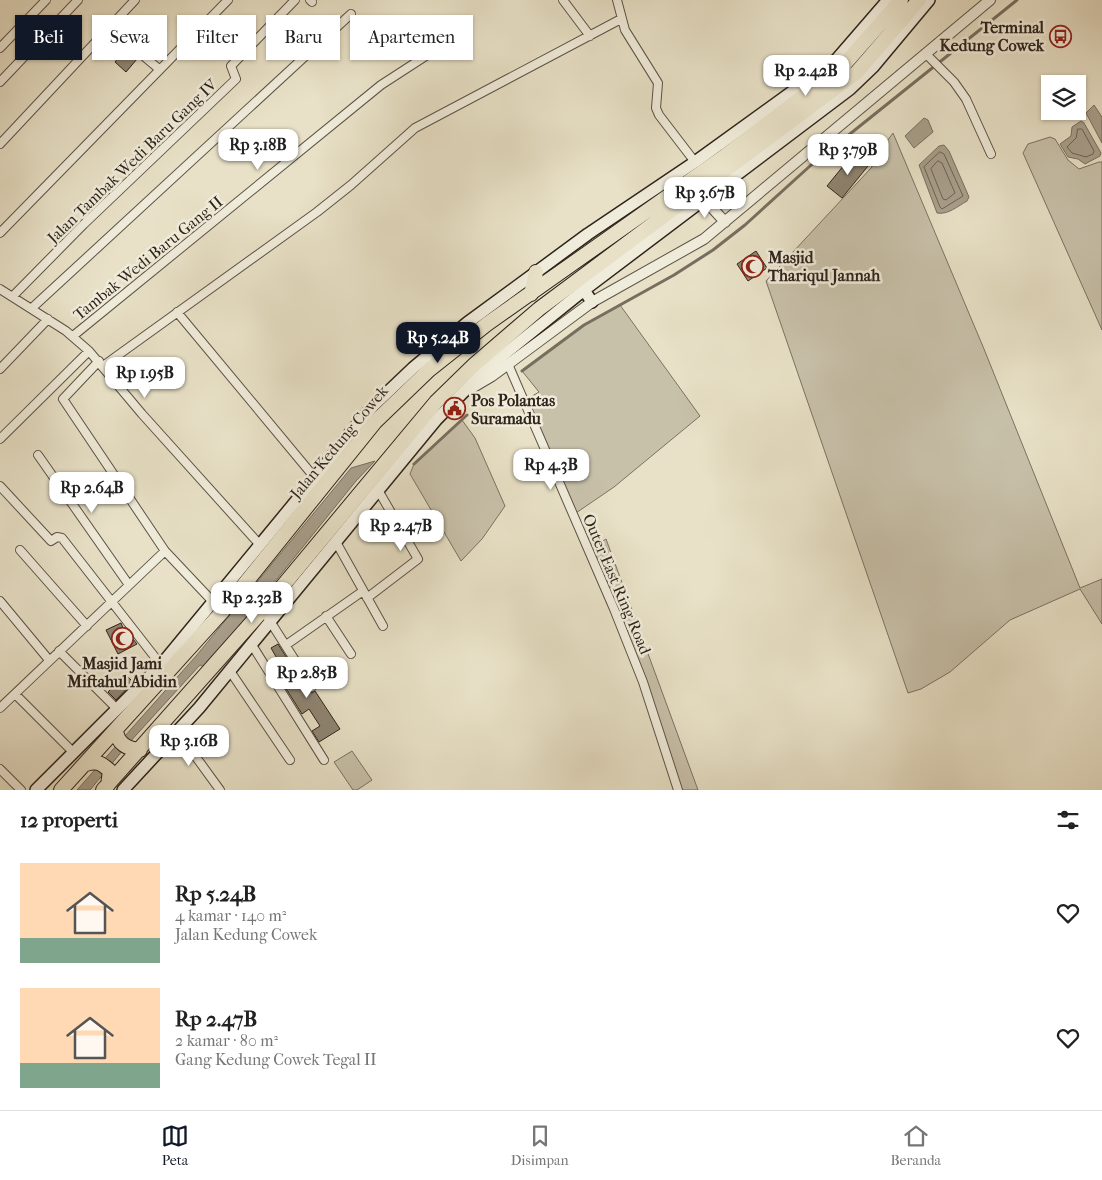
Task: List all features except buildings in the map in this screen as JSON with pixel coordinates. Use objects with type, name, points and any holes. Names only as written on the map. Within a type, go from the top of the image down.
[{"type":"highway","name":"Jalan Kedung Cowek","points":[[60,790],[101,774],[126,742],[217,606],[402,394],[460,345],[722,158],[843,66],[867,41],[901,0]]},
{"type":"highway","name":"Jalan Kedung Cowek","points":[[101,774],[126,742],[266,616],[374,474],[394,464],[436,402],[500,340],[845,82],[866,62],[919,0]]},
{"type":"highway","points":[[531,294],[536,272]]},
{"type":"main road","name":"Jalan Kedung Cowek","points":[[36,790],[217,606],[260,545],[374,405],[413,368],[467,323],[588,234],[695,162],[836,60],[888,0]]},
{"type":"main road","name":"Jalan Kedung Cowek","points":[[123,790],[252,645],[266,616],[336,542],[378,490],[394,464],[458,397],[506,350],[862,77],[929,0]]},
{"type":"main road","points":[[584,290],[592,302]]},
{"type":"street","points":[[0,48],[46,0]]},
{"type":"street","points":[[0,82],[78,0]]},
{"type":"street","points":[[121,15],[135,0]]},
{"type":"street","points":[[0,233],[228,0]]},
{"type":"street","name":"Jalan Tambak Wedi Baru Gang IV","points":[[13,296],[84,224],[236,79],[230,66],[295,0]]},
{"type":"street","points":[[563,0],[590,36]]},
{"type":"street","points":[[617,0],[625,30],[658,83],[656,108],[658,115],[695,162]]},
{"type":"street","points":[[458,397],[508,364],[592,302],[704,239],[929,57],[990,0]]},
{"type":"street","points":[[32,308],[351,14]]},
{"type":"street","points":[[217,606],[165,551],[63,399],[101,364],[317,212],[351,185],[415,128],[621,19]]},
{"type":"street","points":[[0,144],[92,45]]},
{"type":"street","points":[[929,57],[954,82],[966,99],[991,154]]},
{"type":"street","points":[[148,60],[159,69]]},
{"type":"street","name":"Tambak Wedi Baru Gang II","points":[[73,336],[381,84],[419,60]]},
{"type":"street","points":[[704,199],[724,222]]},
{"type":"street","points":[[0,289],[73,336],[87,353],[101,364],[142,414],[260,545]]},
{"type":"street","points":[[177,312],[315,478]]},
{"type":"street","points":[[0,368],[48,319]]},
{"type":"street","points":[[0,439],[87,353]]},
{"type":"street","name":"Outer East Ring Road","points":[[508,364],[632,654],[678,790]]},
{"type":"street","points":[[38,455],[129,585]]},
{"type":"street","points":[[0,486],[50,541],[57,537],[62,538],[161,665]]},
{"type":"street","points":[[286,645],[326,616],[365,594],[418,559],[378,490]]},
{"type":"street","points":[[336,542],[383,626]]},
{"type":"street","points":[[20,550],[87,626]]},
{"type":"street","points":[[0,708],[165,551]]},
{"type":"street","points":[[0,601],[49,660]]},
{"type":"street","points":[[266,616],[312,687]]},
{"type":"street","points":[[326,616],[351,654]]},
{"type":"street","points":[[252,645],[324,760]]},
{"type":"street","points":[[59,651],[116,708]]},
{"type":"street","points":[[230,671],[290,760]]},
{"type":"street","points":[[15,694],[73,752]]},
{"type":"street","points":[[177,730],[220,790]]},
{"type":"street","points":[[0,769],[21,790]]},
{"type":"shaded area","points":[[893,133],[984,349],[1080,588],[1102,579],[1102,624],[1080,589],[1010,620],[950,672],[921,689],[908,693],[766,281],[872,167],[871,163]]},
{"type":"shaded area","points":[[1050,137],[1055,139],[1068,160],[1079,169],[1102,162],[1102,330],[1023,153],[1028,144]]},
{"type":"shaded area","points":[[620,305],[700,416],[614,487],[573,515],[524,401],[539,392],[522,371],[584,325]]},
{"type":"shaded area","points":[[462,420],[475,438],[505,506],[482,539],[461,561],[410,474],[414,464]]},
{"type":"shaded area","points":[[606,539],[698,790],[678,790],[643,682],[588,550]]},
{"type":"shaded area","points":[[352,751],[372,780],[357,790],[353,790],[334,762]]},
{"type":"water","points":[[1094,105],[1102,117],[1102,143],[1086,113]]},
{"type":"water","points":[[924,118],[928,120],[933,132],[914,148],[905,136]]},
{"type":"water","points":[[1081,121],[1101,153],[1100,156],[1085,164],[1078,159],[1068,157],[1060,144],[1071,136],[1072,127]]},
{"type":"water","points":[[944,145],[949,151],[969,197],[967,201],[953,210],[937,213],[919,165],[939,146]]},
{"type":"water","points":[[375,461],[356,481],[211,661],[204,667],[200,665],[128,744],[90,790],[77,790],[196,656],[351,468]]},
{"type":"waterway","points":[[522,371],[584,325],[674,275],[713,250],[745,225],[810,166],[1017,0]]},
{"type":"waterway","points":[[414,464],[467,415]]},
{"type":"place","name":"Terminal Kedung Cowek","points":[[1060,36]]},
{"type":"place","name":"Masjid Thariqul Jannah","points":[[752,266]]},
{"type":"place","name":"Pos Polantas Suramadu","points":[[455,409]]},
{"type":"place","name":"Masjid Jami Miftahul Abidin","points":[[122,639]]}]
